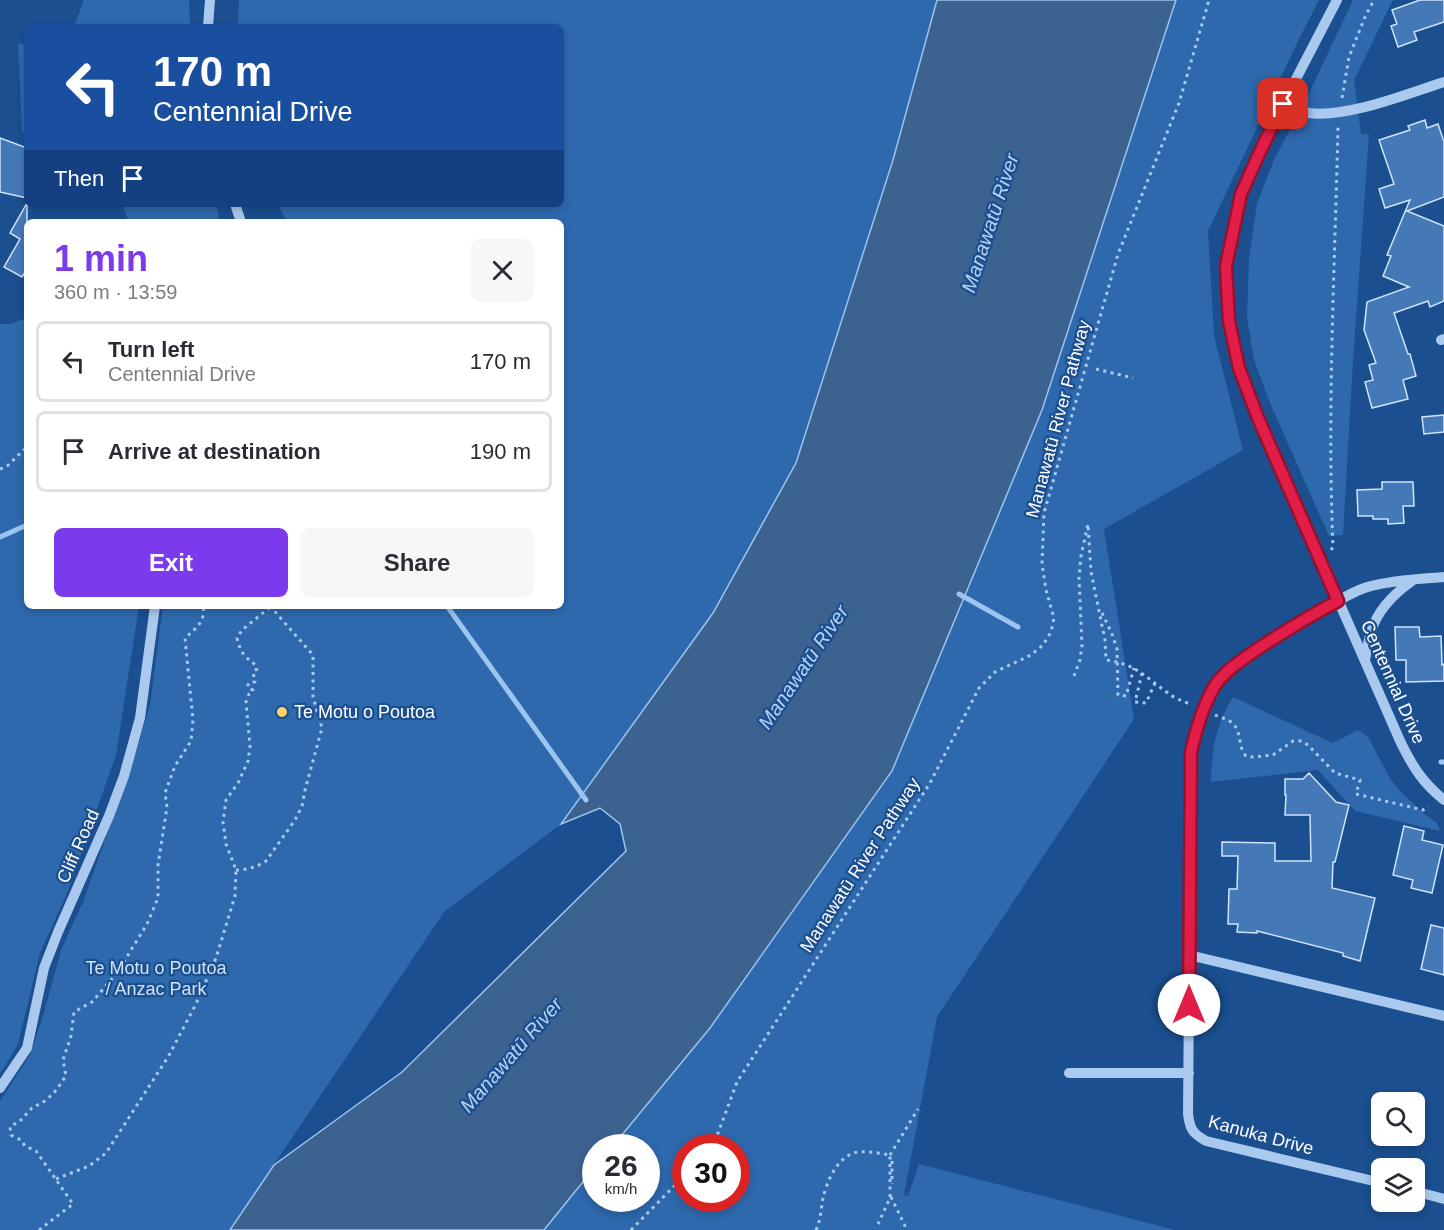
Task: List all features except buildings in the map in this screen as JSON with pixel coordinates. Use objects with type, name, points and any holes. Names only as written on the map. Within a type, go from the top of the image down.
[{"type":"street","points":[[208,24],[210,0]]},
{"type":"street","name":"Centennial Drive","points":[[1337,0],[1283,104],[1241,194],[1226,266],[1229,321],[1239,368],[1254,408],[1364,660],[1413,766],[1419,776],[1441,797]]},
{"type":"street","points":[[1283,104],[1308,113],[1339,112],[1444,82]]},
{"type":"street","name":"Kanuka Drive","points":[[1371,1180],[1206,1141],[1197,1136],[1190,1127],[1188,1114],[1191,752],[1198,708],[1215,685],[1237,663],[1289,628],[1354,592],[1371,585],[1444,577]]},
{"type":"street","points":[[1364,660],[1371,629],[1395,593],[1413,580]]},
{"type":"street","name":"Cliff Road","points":[[0,1088],[27,1048],[44,968],[124,776],[140,718],[155,609]]},
{"type":"street","points":[[1189,955],[1444,1016]]},
{"type":"street","points":[[1069,1073],[1189,1074]]},
{"type":"street","points":[[1425,1194],[1444,1198]]},
{"type":"path","name":"Manawatū River Pathway","points":[[718,1134],[737,1082],[930,783],[979,688],[995,672],[1031,655],[1043,645],[1051,632],[1054,618],[1042,564],[1044,513],[1118,254],[1179,103],[1209,0]]},
{"type":"path","points":[[1320,561],[1328,556],[1333,547],[1330,490],[1339,112],[1349,57],[1374,0]]},
{"type":"path","points":[[1096,369],[1132,378]]},
{"type":"path","points":[[0,469],[7,466],[24,450]]},
{"type":"path","points":[[1074,676],[1080,660],[1082,645],[1079,578],[1088,524],[1091,572],[1105,639],[1106,660],[1122,662],[1142,673],[1170,695],[1228,720],[1235,725],[1242,753],[1246,756],[1273,755],[1293,741],[1301,741],[1308,745],[1335,773],[1360,780],[1356,794],[1423,810],[1441,797]]},
{"type":"path","points":[[1099,608],[1117,649],[1118,695],[1126,696],[1134,668]]},
{"type":"path","points":[[39,1230],[73,1204],[36,1151],[11,1135],[10,1127],[49,1097],[66,1076],[63,1060],[71,1036],[74,1012],[92,1002],[117,973],[147,924],[158,898],[158,865],[167,807],[165,793],[175,766],[191,741],[193,720],[185,638],[200,624],[203,609]]},
{"type":"path","points":[[56,1179],[89,1166],[106,1153],[168,1057],[196,1004],[216,958],[235,896],[236,870],[226,844],[223,822],[226,800],[238,783],[248,761],[250,746],[246,702],[253,690],[248,688],[248,685],[250,682],[255,682],[253,672],[256,669],[255,664],[245,656],[237,639],[242,630],[268,609]]},
{"type":"path","points":[[236,870],[260,865],[266,861],[295,820],[302,806],[322,728],[313,697],[313,655],[272,609]]},
{"type":"path","points":[[1142,673],[1135,702],[1146,703],[1155,683]]},
{"type":"path","points":[[890,1155],[918,1109]]},
{"type":"path","points":[[816,1230],[820,1221],[826,1188],[835,1169],[844,1158],[857,1152],[890,1155]]},
{"type":"path","points":[[878,1224],[890,1198],[893,1163],[890,1155]]},
{"type":"path","points":[[631,1230],[672,1188]]},
{"type":"path","points":[[890,1198],[907,1230]]},
{"type":"green space","points":[[84,0],[189,0],[190,24],[75,24]]},
{"type":"green space","name":"Te Motu o Poutoa / Anzac Park","points":[[239,0],[937,0],[893,160],[796,463],[713,613],[561,824],[444,912],[230,1230],[0,1230],[0,1101],[30,1055],[61,950],[83,902],[133,761],[150,705],[163,609],[564,609],[564,219],[286,219],[280,207],[564,207],[564,24],[238,24]]},
{"type":"green space","points":[[1176,0],[1319,0],[1208,231],[1214,336],[1243,450],[1104,529],[1134,719],[937,1017],[904,1195],[908,1196],[919,1164],[1175,1230],[544,1230],[582,1183],[582,1212],[660,1212],[660,1134],[623,1134],[710,1028],[892,771],[1042,410]]},
{"type":"green space","points":[[1353,0],[1393,0],[1354,80],[1361,134],[1369,134],[1343,535],[1329,536],[1270,403],[1254,360],[1247,317],[1249,259],[1257,203],[1274,160]]},
{"type":"green space","points":[[18,43],[24,44],[24,133]]},
{"type":"green space","points":[[123,207],[217,207],[219,219],[128,219]]},
{"type":"green space","points":[[24,319],[24,609],[139,609],[116,755],[68,891],[40,953],[18,1044],[0,1073],[0,324],[10,324]]},
{"type":"green space","points":[[1233,697],[1333,743],[1358,730],[1368,737],[1391,780],[1423,813],[1437,823],[1440,831],[1355,811],[1318,770],[1211,782],[1212,759],[1218,728]]},
{"type":"water","name":"Manawatū River","points":[[937,0],[1176,0],[1042,410],[892,771],[710,1028],[623,1134],[582,1134],[582,1183],[544,1230],[230,1230],[274,1165],[402,1072],[626,851],[620,824],[600,808],[561,824],[713,613],[796,463],[893,160]]},
{"type":"waterway","points":[[0,537],[24,526]]},
{"type":"waterway","points":[[959,594],[1018,627]]},
{"type":"waterway","points":[[449,609],[586,800]]},
{"type":"place","name":"Te Motu o Poutoa","points":[[282,712]]},
{"type":"route","points":[[1189,1005],[1191,752],[1202,710],[1215,685],[1237,663],[1289,628],[1338,601],[1258,418],[1239,368],[1229,321],[1226,266],[1241,194],[1283,104]]}]
